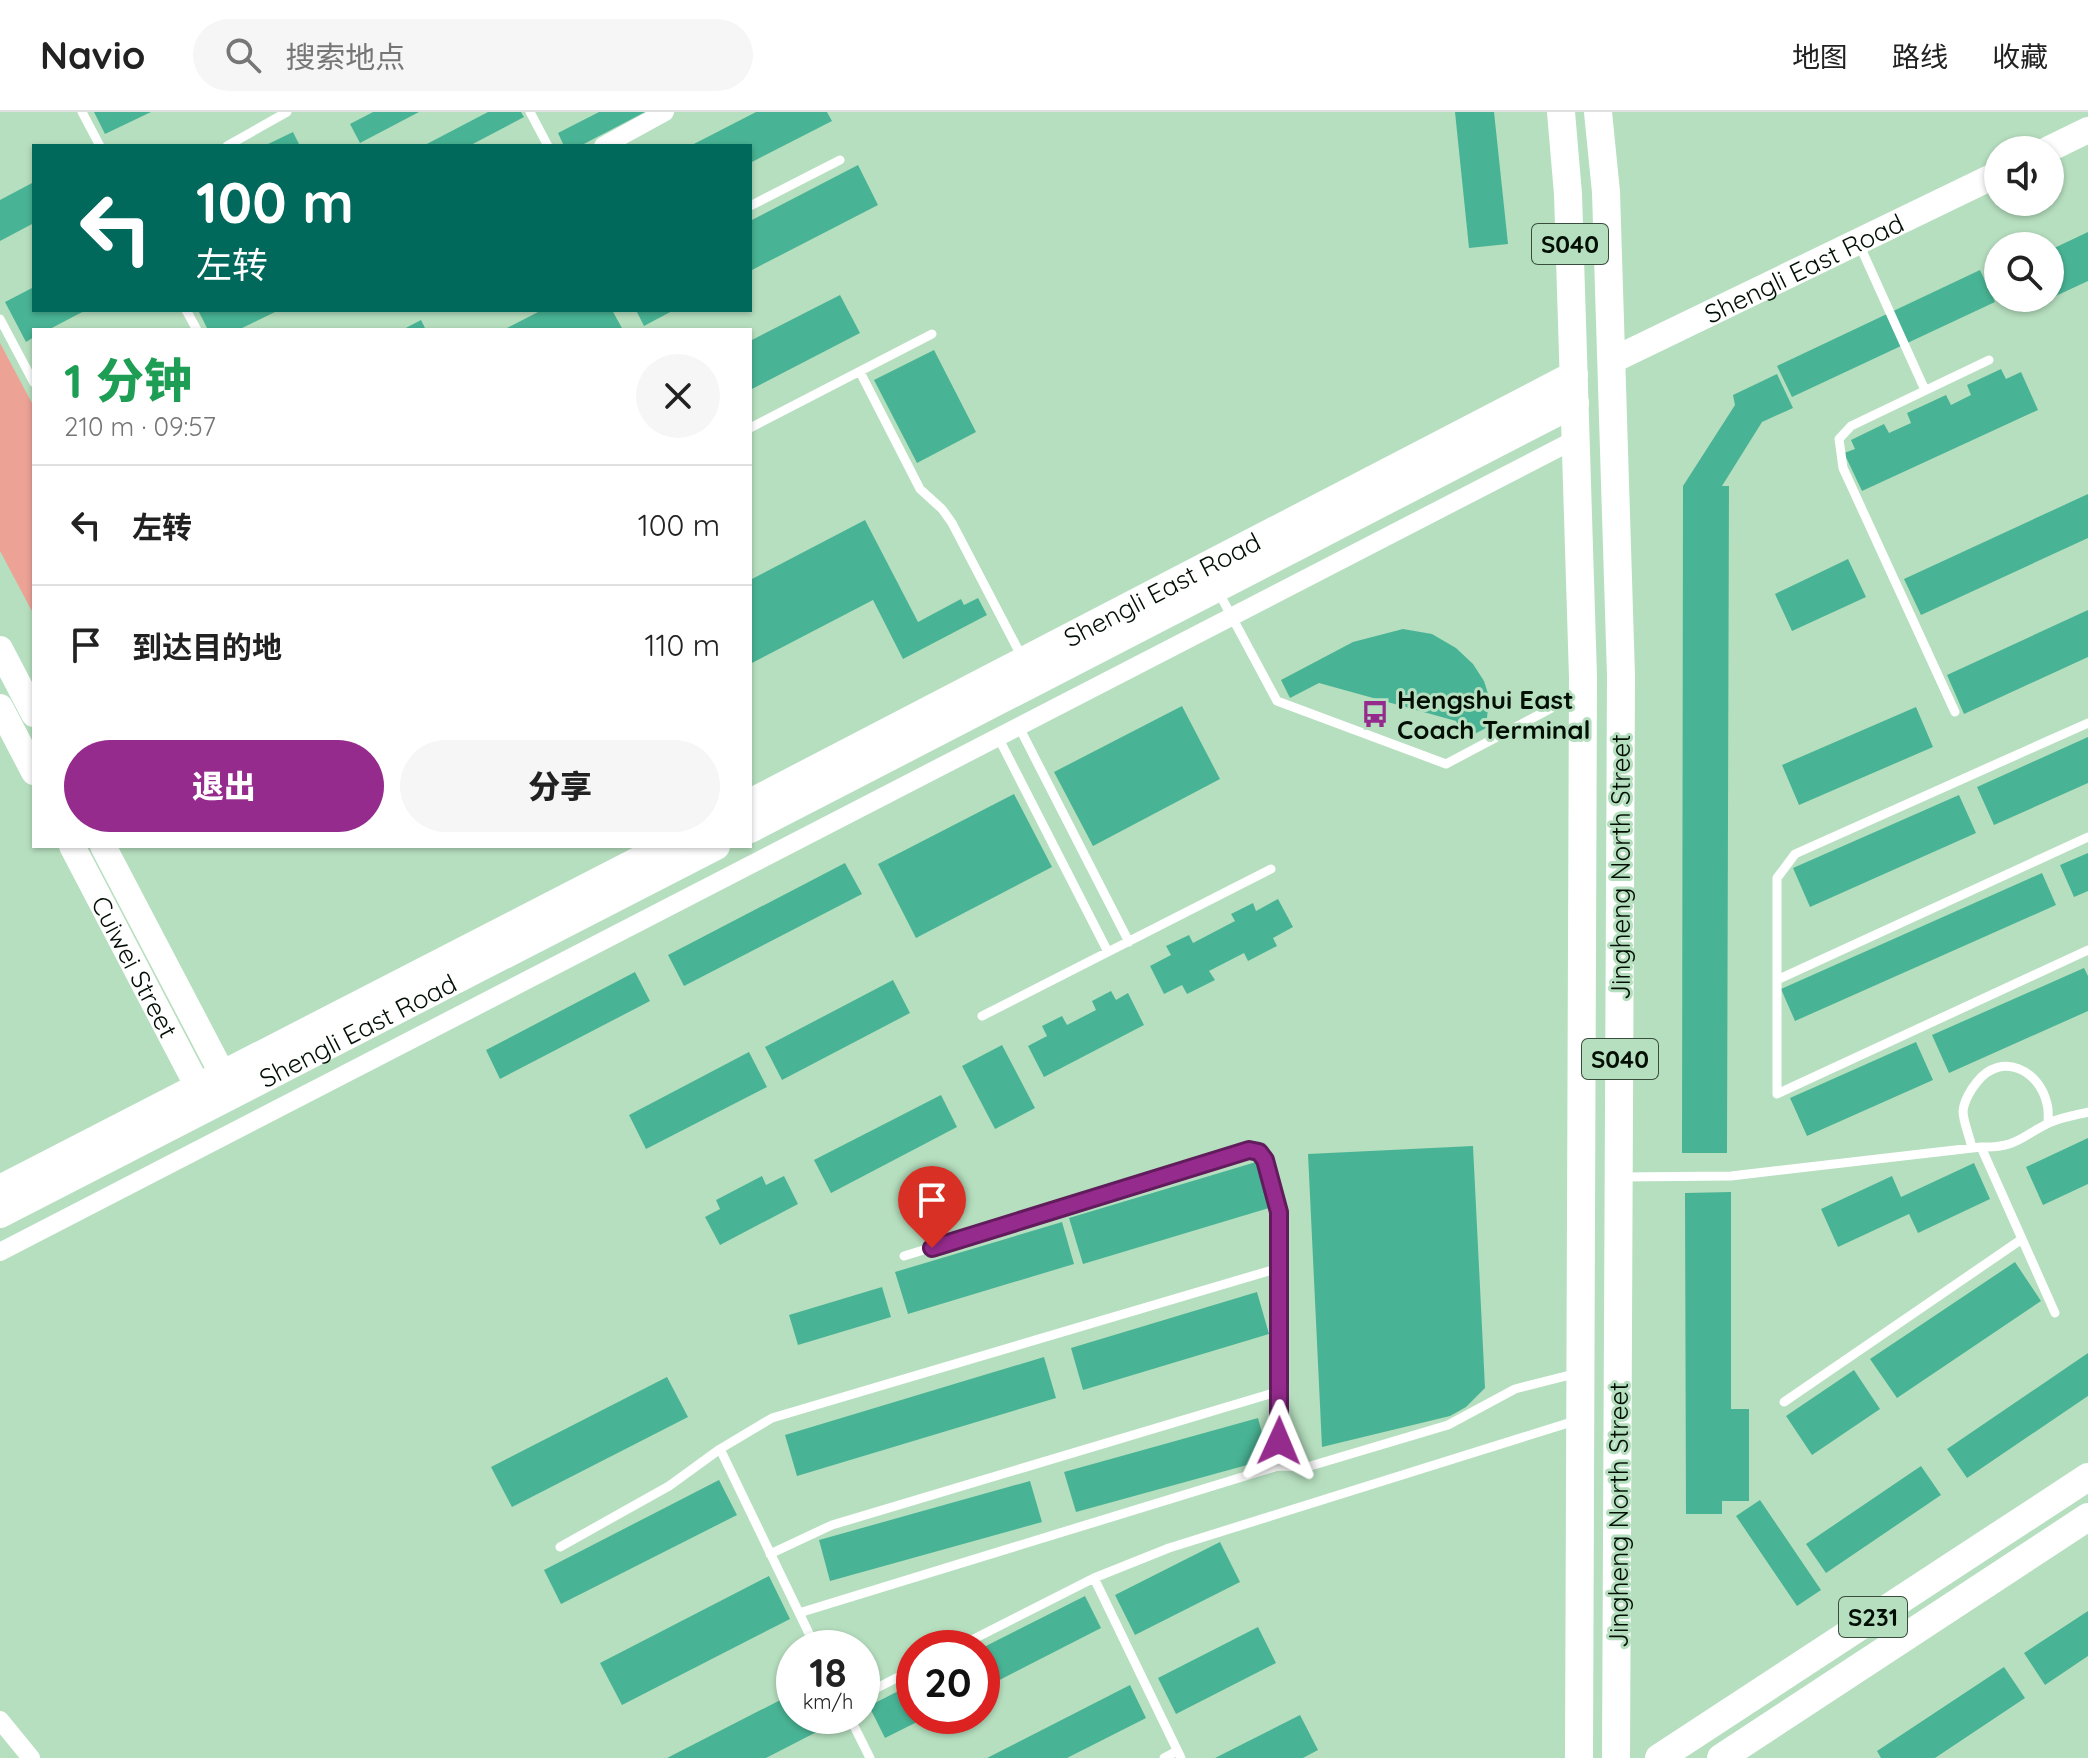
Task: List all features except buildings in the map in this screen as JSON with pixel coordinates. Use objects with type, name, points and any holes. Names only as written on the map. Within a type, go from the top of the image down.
[{"type":"main road","name":"S040","points":[[1561,112],[1568,194],[1574,389]]},
{"type":"main road","name":"S040","points":[[1598,112],[1606,192],[1611,361]]},
{"type":"main road","name":"Jingheng North Street","points":[[1611,361],[1621,676],[1616,1758]]},
{"type":"main road","name":"Jingheng North Street","points":[[1574,389],[1583,692],[1579,1758]]},
{"type":"main road","name":"Shengli East Road","points":[[752,828],[1217,588],[1574,389]]},
{"type":"main road","name":"Shengli East Road","points":[[752,802],[1024,662],[1574,389]]},
{"type":"main road","name":"Shengli East Road","points":[[0,1189],[663,848]]},
{"type":"main road","name":"Shengli East Road","points":[[0,1214],[712,848]]},
{"type":"main road","name":"S231","points":[[1659,1758],[2088,1477]]},
{"type":"main road","name":"S231","points":[[1721,1758],[2088,1517]]},
{"type":"street","points":[[607,144],[665,112]]},
{"type":"street","points":[[2064,142],[2088,130]]},
{"type":"street","name":"Shengli East Road","points":[[1611,361],[1984,181]]},
{"type":"street","points":[[0,1252],[1576,439]]},
{"type":"street","points":[[0,649],[32,710]]},
{"type":"street","points":[[4,725],[32,769]]},
{"type":"street","name":"Cuiwei Street","points":[[73,848],[210,1081]]},
{"type":"street","name":"Cuiwei Street","points":[[104,848],[210,1081]]},
{"type":"street","points":[[0,1720],[31,1758]]},
{"type":"lane","points":[[82,112],[99,144]]},
{"type":"lane","points":[[231,144],[287,112]]},
{"type":"lane","points":[[530,112],[547,144]]},
{"type":"lane","points":[[752,205],[840,160]]},
{"type":"lane","points":[[1858,242],[1925,390]]},
{"type":"lane","points":[[0,319],[32,379]]},
{"type":"lane","points":[[752,427],[932,334]]},
{"type":"lane","points":[[1955,712],[1843,468],[1838,449],[1839,439],[1851,426],[1989,360]]},
{"type":"lane","points":[[860,372],[920,489],[952,523],[1024,662]]},
{"type":"lane","points":[[1217,588],[1277,701],[1446,764],[1583,692]]},
{"type":"lane","points":[[2088,723],[1795,854],[1777,878],[1777,1094],[2088,950]]},
{"type":"lane","points":[[1019,727],[1129,942]]},
{"type":"lane","points":[[998,737],[1108,952]]},
{"type":"lane","points":[[1777,980],[2088,837]]},
{"type":"lane","points":[[982,1016],[1271,869]]},
{"type":"lane","points":[[2048,1123],[2047,1103],[2038,1085],[2010,1064],[1982,1075],[1971,1090],[1963,1111],[2055,1313]]},
{"type":"lane","points":[[1620,1177],[1731,1176],[1977,1147],[2004,1148],[2048,1123],[2088,1112]]},
{"type":"lane","points":[[904,1256],[1249,1150],[1259,1152],[1265,1160],[1279,1212],[1278,1466]]},
{"type":"lane","points":[[1784,1402],[2022,1239]]},
{"type":"lane","points":[[560,1547],[669,1486],[720,1449],[772,1418],[1279,1268]]},
{"type":"lane","points":[[799,1613],[1278,1466],[1307,1467],[1448,1425],[1515,1389],[1582,1372]]},
{"type":"lane","points":[[770,1554],[832,1525],[1280,1391]]},
{"type":"lane","points":[[991,1630],[1094,1578],[1169,1548],[1581,1419]]},
{"type":"lane","points":[[720,1449],[807,1630]]},
{"type":"lane","points":[[1094,1578],[1179,1755],[1164,1758]]},
{"type":"lane","points":[[858,1734],[870,1758]]},
{"type":"shaded area","points":[[0,343],[32,403],[32,611],[0,551]]},
{"type":"place","name":"Hengshui East Coach Terminal","points":[[1375,714]]},
{"type":"route","points":[[932,1248],[1249,1150],[1259,1152],[1265,1160],[1279,1212],[1279,1441]]}]
